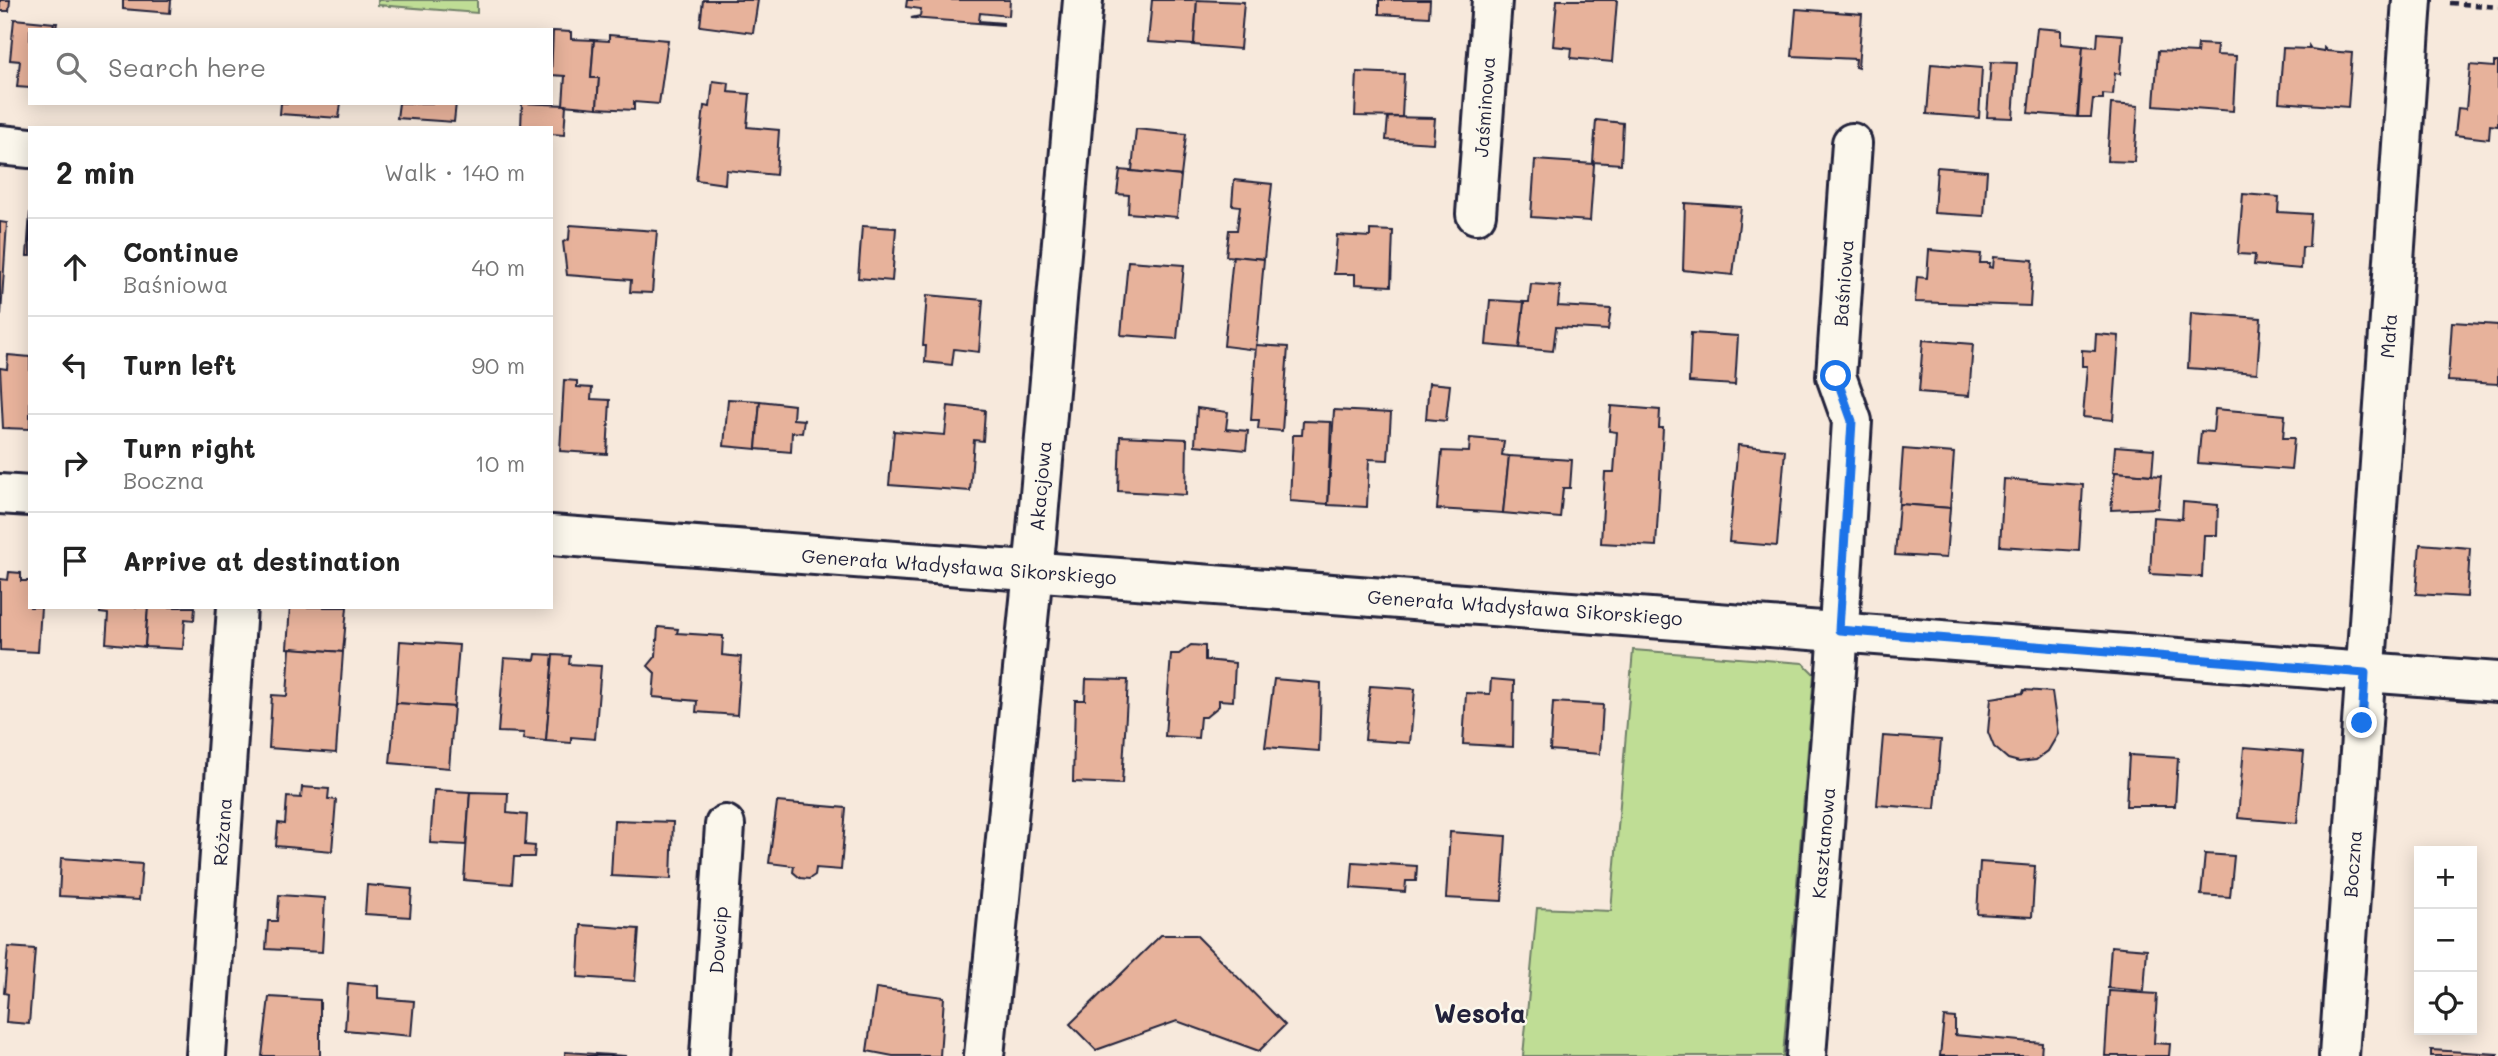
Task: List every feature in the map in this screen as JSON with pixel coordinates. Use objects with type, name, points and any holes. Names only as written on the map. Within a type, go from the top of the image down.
[{"type":"street","name":"Akacjowa","points":[[984,1056],[1083,0]]},
{"type":"street","name":"Jaśminowa","points":[[1476,214],[1493,0]]},
{"type":"street","name":"Mała","points":[[2365,673],[2412,0]]},
{"type":"street","name":"Baśniowa","points":[[1839,630],[1852,421],[1836,376],[1852,143]]},
{"type":"street","points":[[0,145],[28,148]]},
{"type":"street","points":[[0,494],[28,496]]},
{"type":"street","name":"Generała Władysława Sikorskiego","points":[[553,535],[1839,630],[2498,682]]},
{"type":"street","name":"Różana","points":[[206,1056],[237,609]]},
{"type":"street","name":"Kasztanowa","points":[[1806,1056],[1839,630]]},
{"type":"street","name":"Boczna","points":[[2339,1056],[2365,673]]},
{"type":"street","name":"Dowcip","points":[[710,1056],[725,825]]},
{"type":"green space","points":[[378,0],[477,0],[477,13],[378,5]]},
{"type":"green space","points":[[1633,650],[1803,663],[1814,674],[1783,1056],[1523,1056],[1537,908],[1611,911]]},
{"type":"building","points":[[0,0],[10,0],[9,11],[0,11]]},
{"type":"building","points":[[123,0],[171,0],[170,13],[123,9]]},
{"type":"building","points":[[703,0],[758,0],[753,33],[700,26]]},
{"type":"building","points":[[907,0],[1010,0],[1009,16],[980,13],[979,21],[1003,25],[911,18],[920,16],[921,9],[906,7]]},
{"type":"building","points":[[1152,0],[1197,0],[1194,45],[1148,42]]},
{"type":"building","points":[[1197,0],[1244,2],[1240,49],[1194,45]]},
{"type":"building","points":[[1379,0],[1430,0],[1429,17],[1379,14]]},
{"type":"building","points":[[1557,0],[1617,0],[1612,62],[1571,58],[1572,48],[1553,46]]},
{"type":"building","points":[[1796,9],[1862,14],[1858,68],[1855,67],[1856,59],[1792,56]]},
{"type":"building","points":[[14,19],[54,23],[53,28],[28,28],[28,88],[17,87],[20,61],[10,60]]},
{"type":"building","points":[[2037,28],[2061,30],[2061,44],[2083,46],[2077,117],[2028,113]]},
{"type":"building","points":[[553,31],[571,32],[571,39],[594,40],[591,78],[599,78],[597,108],[563,105],[565,76],[553,75]]},
{"type":"building","points":[[2098,33],[2123,35],[2120,74],[2115,73],[2113,95],[2103,94],[2103,99],[2093,99],[2091,117],[2078,117],[2083,46],[2097,47]]},
{"type":"building","points":[[609,35],[668,40],[659,104],[634,102],[634,110],[597,108],[599,78],[591,78],[594,40],[609,41]]},
{"type":"building","points":[[2198,44],[2217,45],[2216,55],[2236,56],[2233,111],[2154,105],[2158,51],[2197,53]]},
{"type":"building","points":[[2309,46],[2311,49],[2324,51],[2324,48],[2327,51],[2352,53],[2348,107],[2279,102],[2283,48],[2309,49]]},
{"type":"building","points":[[1991,62],[2017,63],[2013,118],[1987,117]]},
{"type":"building","points":[[2494,62],[2498,62],[2498,126],[2490,125],[2489,139],[2455,135],[2458,108],[2466,109],[2470,65],[2494,67]]},
{"type":"building","points":[[1931,64],[1982,68],[1979,118],[1927,114]]},
{"type":"building","points":[[1357,72],[1404,74],[1402,117],[1355,116]]},
{"type":"building","points":[[713,81],[729,83],[728,92],[750,94],[747,127],[779,130],[776,175],[726,170],[725,184],[696,180],[704,106],[710,107]]},
{"type":"building","points":[[2111,104],[2138,106],[2134,162],[2107,161]]},
{"type":"building","points":[[281,105],[341,105],[339,118],[280,114]]},
{"type":"building","points":[[399,105],[456,105],[454,122],[397,118]]},
{"type":"building","points":[[522,105],[566,105],[564,135],[553,134],[553,126],[521,126]]},
{"type":"building","points":[[1388,117],[1435,118],[1433,143],[1386,140]]},
{"type":"building","points":[[1596,120],[1623,123],[1621,164],[1593,162]]},
{"type":"building","points":[[1136,129],[1186,134],[1181,176],[1132,171]]},
{"type":"building","points":[[1535,160],[1594,164],[1590,221],[1531,217]]},
{"type":"building","points":[[1937,167],[1987,171],[1984,216],[1934,213]]},
{"type":"building","points":[[1120,170],[1181,176],[1177,217],[1128,213],[1129,195],[1117,194]]},
{"type":"building","points":[[1234,180],[1272,184],[1264,259],[1226,256],[1229,230],[1237,230],[1240,206],[1232,205]]},
{"type":"building","points":[[2243,194],[2279,197],[2278,212],[2311,214],[2309,247],[2302,247],[2301,269],[2254,265],[2255,255],[2238,254]]},
{"type":"building","points":[[1685,203],[1741,207],[1733,275],[1683,270]]},
{"type":"building","points":[[0,222],[7,223],[1,315],[0,315]]},
{"type":"building","points":[[570,225],[657,231],[652,293],[630,292],[631,280],[567,275],[563,242],[569,239]]},
{"type":"building","points":[[862,226],[896,228],[892,281],[858,278]]},
{"type":"building","points":[[1370,230],[1393,231],[1391,286],[1355,284],[1355,274],[1334,274],[1337,235],[1370,237]]},
{"type":"building","points":[[1929,250],[1981,254],[1980,263],[1990,263],[1989,267],[1993,268],[1994,257],[2033,260],[2030,306],[1915,302],[1917,277],[1927,278]]},
{"type":"building","points":[[1233,256],[1264,259],[1256,350],[1224,346]]},
{"type":"building","points":[[1128,261],[1184,265],[1177,339],[1121,335]]},
{"type":"building","points":[[1531,284],[1560,286],[1558,306],[1611,309],[1608,330],[1556,327],[1553,351],[1519,348],[1524,302],[1529,302]]},
{"type":"building","points":[[927,295],[983,300],[979,352],[954,349],[952,365],[925,362],[926,346],[923,346]]},
{"type":"building","points":[[1490,300],[1524,302],[1519,348],[1486,345]]},
{"type":"building","points":[[2191,313],[2261,318],[2257,373],[2188,368]]},
{"type":"building","points":[[2452,322],[2498,325],[2498,384],[2448,381]]},
{"type":"building","points":[[1691,333],[1738,336],[1735,385],[1689,382]]},
{"type":"building","points":[[2096,334],[2119,336],[2113,420],[2083,417],[2087,366],[2082,366],[2082,350],[2095,351]]},
{"type":"building","points":[[1923,340],[1973,344],[1969,396],[1919,392]]},
{"type":"building","points":[[1256,345],[1288,347],[1282,431],[1258,429],[1259,420],[1251,420]]},
{"type":"building","points":[[8,355],[28,357],[28,429],[3,428],[0,368],[7,369]]},
{"type":"building","points":[[564,380],[577,381],[577,387],[592,388],[591,399],[610,400],[607,454],[560,451]]},
{"type":"building","points":[[1429,383],[1450,385],[1446,421],[1426,419]]},
{"type":"building","points":[[728,399],[760,401],[756,449],[724,446]]},
{"type":"building","points":[[760,401],[794,405],[793,419],[804,420],[802,433],[792,432],[791,452],[756,449]]},
{"type":"building","points":[[948,406],[985,410],[983,441],[974,440],[970,491],[889,485],[894,431],[945,435]]},
{"type":"building","points":[[1611,406],[1660,410],[1659,428],[1663,428],[1656,546],[1601,543],[1605,472],[1614,472],[1617,432],[1609,431]]},
{"type":"building","points":[[1197,408],[1228,412],[1226,429],[1248,431],[1246,450],[1195,445]]},
{"type":"building","points":[[2215,409],[2285,415],[2283,438],[2294,438],[2291,470],[2198,463],[2201,431],[2213,432]]},
{"type":"building","points":[[1334,410],[1391,413],[1388,460],[1369,459],[1367,507],[1328,505]]},
{"type":"building","points":[[1303,421],[1331,422],[1328,504],[1290,501],[1293,435],[1302,435]]},
{"type":"building","points":[[1120,436],[1187,439],[1186,495],[1118,491]]},
{"type":"building","points":[[1470,438],[1504,441],[1502,455],[1509,456],[1503,513],[1437,509],[1442,451],[1469,452]]},
{"type":"building","points":[[1738,445],[1785,450],[1777,546],[1729,542]]},
{"type":"building","points":[[2115,446],[2154,449],[2152,475],[2113,472]]},
{"type":"building","points":[[1903,449],[1954,453],[1950,508],[1899,504]]},
{"type":"building","points":[[1509,456],[1572,460],[1570,488],[1563,488],[1560,518],[1503,513]]},
{"type":"building","points":[[2115,472],[2161,476],[2158,508],[2111,510]]},
{"type":"building","points":[[2004,479],[2083,485],[2079,551],[2000,546]]},
{"type":"building","points":[[2183,502],[2218,505],[2217,535],[2204,535],[2202,577],[2150,574],[2153,517],[2182,519]]},
{"type":"building","points":[[1899,504],[1950,508],[1946,558],[1895,555]]},
{"type":"building","points":[[2420,544],[2470,548],[2467,597],[2416,594]]},
{"type":"building","points":[[9,572],[21,573],[21,581],[28,581],[28,609],[41,609],[38,652],[0,650],[0,579],[8,580]]},
{"type":"building","points":[[100,609],[148,609],[145,647],[106,643],[108,614],[100,613]]},
{"type":"building","points":[[148,609],[195,609],[194,620],[185,619],[183,649],[145,647]]},
{"type":"building","points":[[290,609],[347,609],[343,652],[287,648]]},
{"type":"building","points":[[658,627],[678,629],[677,633],[723,636],[722,655],[741,657],[737,715],[696,712],[697,701],[653,697],[655,673],[648,666],[656,656]]},
{"type":"building","points":[[400,641],[459,645],[454,707],[396,703]]},
{"type":"building","points":[[1191,645],[1205,646],[1205,660],[1235,663],[1233,701],[1219,700],[1219,706],[1206,717],[1200,717],[1198,738],[1165,736],[1171,654],[1179,654]]},
{"type":"building","points":[[290,648],[343,652],[336,753],[269,748],[272,695],[287,696]]},
{"type":"building","points":[[536,654],[553,655],[546,741],[523,739],[524,733],[498,732],[504,658],[535,660]]},
{"type":"building","points":[[553,655],[570,656],[569,664],[601,666],[595,739],[571,737],[571,743],[546,741]]},
{"type":"building","points":[[1086,679],[1128,680],[1122,784],[1073,782],[1075,700],[1085,700]]},
{"type":"building","points":[[1274,679],[1321,683],[1319,751],[1265,747]]},
{"type":"building","points":[[1491,679],[1514,681],[1513,747],[1463,744],[1466,693],[1490,694]]},
{"type":"building","points":[[1370,686],[1415,689],[1410,743],[1365,740]]},
{"type":"building","points":[[2024,690],[2052,692],[2058,734],[2048,751],[2036,760],[2019,762],[2008,759],[1994,747],[1988,732],[1991,698],[2023,693]]},
{"type":"building","points":[[1553,702],[1603,705],[1600,754],[1550,750]]},
{"type":"building","points":[[396,703],[454,707],[449,768],[390,763]]},
{"type":"building","points":[[1883,736],[1941,740],[1935,809],[1877,805]]},
{"type":"building","points":[[2244,747],[2304,752],[2297,823],[2238,818]]},
{"type":"building","points":[[2129,755],[2178,758],[2175,806],[2126,806]]},
{"type":"building","points":[[302,787],[329,789],[328,799],[336,800],[332,851],[276,846],[278,823],[285,824],[287,797],[301,798]]},
{"type":"building","points":[[434,790],[470,792],[466,845],[430,843]]},
{"type":"building","points":[[470,792],[508,793],[507,813],[527,815],[525,845],[535,846],[534,857],[514,857],[512,884],[464,880]]},
{"type":"building","points":[[777,802],[846,808],[841,870],[816,868],[815,875],[809,879],[800,878],[793,872],[794,866],[769,863]]},
{"type":"building","points":[[614,820],[673,822],[671,879],[611,876]]},
{"type":"building","points":[[1450,832],[1506,836],[1502,901],[1446,898]]},
{"type":"building","points":[[2205,854],[2234,856],[2230,897],[2201,895]]},
{"type":"building","points":[[61,858],[142,864],[139,900],[59,896]]},
{"type":"building","points":[[1353,862],[1417,866],[1416,881],[1406,881],[1405,892],[1351,888]]},
{"type":"building","points":[[1980,862],[2035,866],[2032,917],[1977,914]]},
{"type":"building","points":[[367,885],[412,889],[410,917],[365,914]]},
{"type":"building","points":[[279,895],[325,898],[322,952],[266,949],[268,921],[277,921]]},
{"type":"building","points":[[581,925],[639,929],[635,981],[578,977]]},
{"type":"building","points":[[1161,935],[1196,935],[1285,1025],[1259,1051],[1177,1021],[1096,1050],[1070,1024]]},
{"type":"building","points":[[2111,946],[2147,949],[2144,991],[2108,988]]},
{"type":"building","points":[[8,947],[35,949],[29,1024],[6,1022],[8,994],[4,993]]},
{"type":"building","points":[[348,983],[378,986],[378,998],[414,1001],[411,1036],[345,1030]]},
{"type":"building","points":[[876,988],[944,997],[940,1056],[893,1056],[867,1051]]},
{"type":"building","points":[[2109,991],[2157,994],[2154,1043],[2170,1044],[2169,1056],[2105,1056]]},
{"type":"building","points":[[269,997],[320,1000],[320,1056],[262,1056]]},
{"type":"building","points":[[1944,1017],[1955,1018],[1955,1035],[2042,1043],[2041,1056],[1940,1056]]},
{"type":"building","points":[[2431,1050],[2498,1054],[2498,1056],[2431,1056]]},
{"type":"building","points":[[565,1052],[626,1056],[565,1056]]},
{"type":"district","name":"Wesoła","points":[[1480,1013]]},
{"type":"route","points":[[1836,376],[1852,421],[1839,630],[2365,673],[2362,723]]}]
